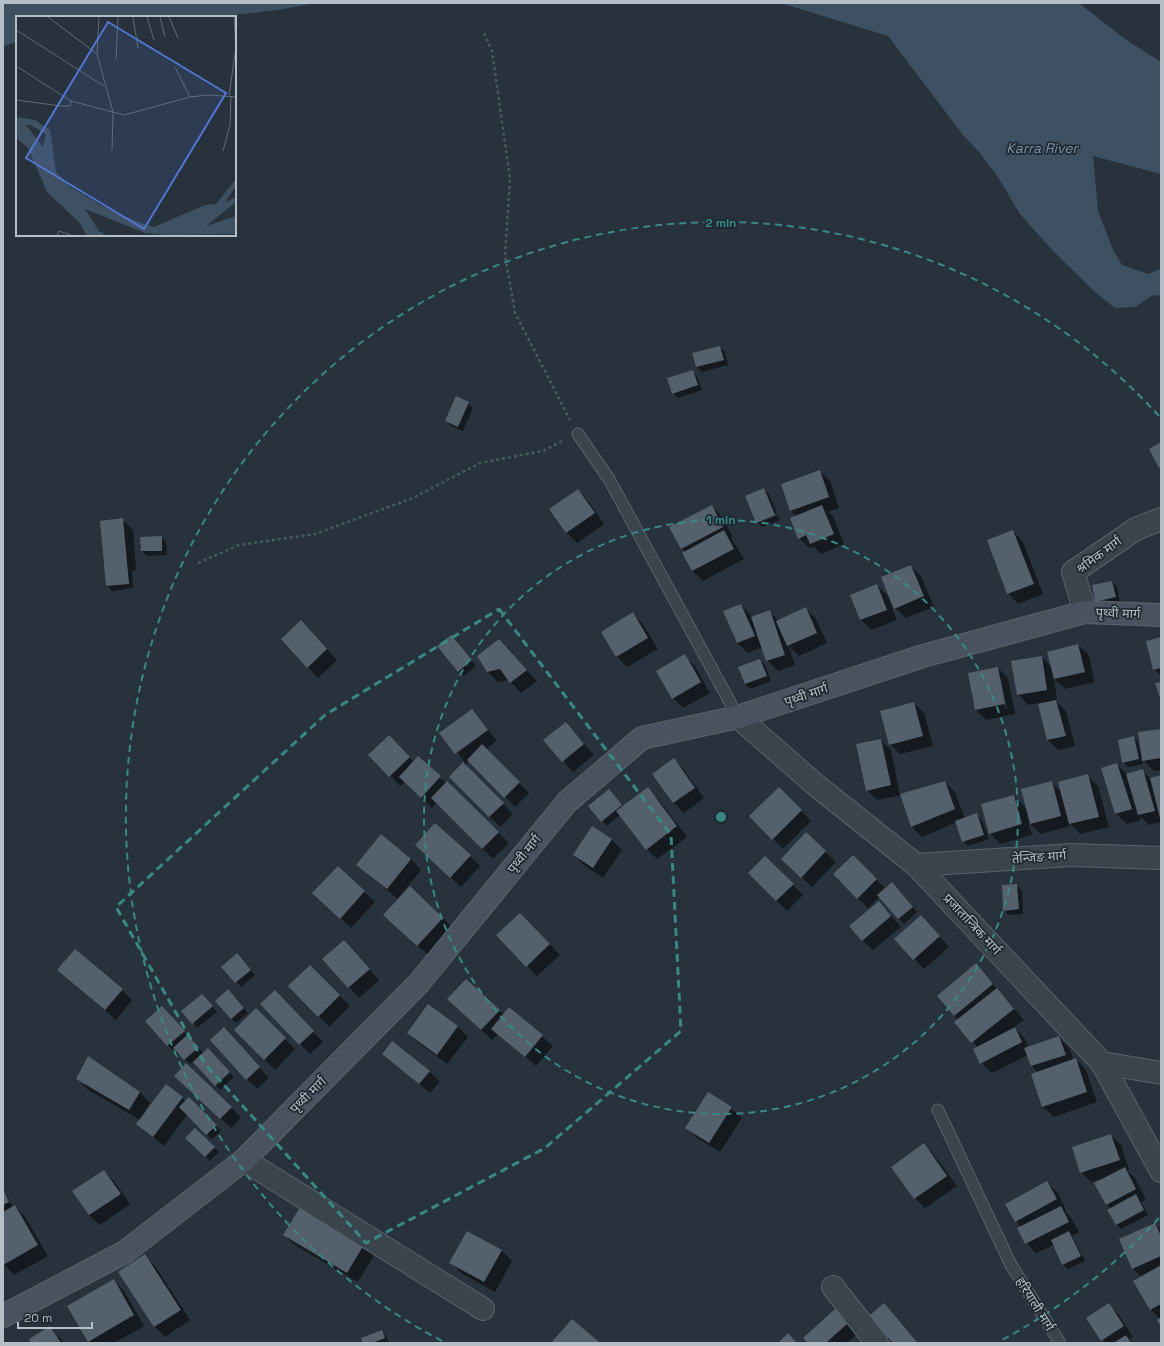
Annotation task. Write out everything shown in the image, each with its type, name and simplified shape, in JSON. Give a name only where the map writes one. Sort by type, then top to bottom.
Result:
[{"type":"street","name":"श्रमिक मार्ग","points":[[1085,612],[1073,572],[1136,529],[1161,519]]},
{"type":"street","name":"पृथ्वी मार्ग","points":[[3,1316],[125,1252],[244,1160],[419,983],[567,802],[642,738],[738,717],[923,656],[1085,612],[1161,615]]},
{"type":"street","name":"प्रजातान्त्रिक मार्ग","points":[[738,717],[817,786],[916,865],[1102,1063],[1161,1171]]},
{"type":"street","name":"तेन्जिङ मार्ग","points":[[916,865],[1072,855],[1161,858]]},
{"type":"street","points":[[1102,1063],[1161,1073]]},
{"type":"street","points":[[244,1160],[483,1309]]},
{"type":"street","points":[[833,1287],[877,1343]]},
{"type":"lane","points":[[578,434],[609,479],[738,717]]},
{"type":"lane","name":"हरियाली मार्ग","points":[[938,1110],[1011,1265],[1060,1343]]},
{"type":"path","points":[[198,563],[239,545],[315,534],[413,498],[480,463],[543,451],[578,434],[515,313],[506,255],[510,178],[492,51],[484,33]]},
{"type":"highlighted area","points":[[499,609],[671,835],[681,1031],[545,1148],[366,1243],[205,1064],[116,907],[325,715]]},
{"type":"water","points":[[3,3],[315,3],[278,10],[223,16],[16,16],[16,42],[3,46]]},
{"type":"water","name":"Karra River","points":[[781,3],[1079,3],[1125,39],[1161,62],[1161,174],[1093,156],[1098,211],[1113,250],[1122,265],[1148,274],[1161,269],[1161,296],[1153,295],[1135,307],[1115,308],[1096,293],[1053,251],[1020,214],[998,177],[979,152],[963,135],[888,36]]},
{"type":"building","points":[[720,346],[724,360],[696,367],[692,353]]},
{"type":"building","points":[[693,370],[698,385],[672,394],[667,378]]},
{"type":"building","points":[[456,396],[469,402],[458,427],[445,421]]},
{"type":"building","points":[[1161,442],[1161,467],[1159,468],[1149,449]]},
{"type":"building","points":[[820,470],[829,497],[790,511],[781,484]]},
{"type":"building","points":[[764,488],[775,515],[756,523],[745,496]]},
{"type":"building","points":[[578,489],[595,513],[566,533],[549,509]]},
{"type":"building","points":[[712,505],[723,527],[681,549],[669,527]]},
{"type":"building","points":[[822,505],[834,534],[810,544],[806,535],[798,539],[790,518]]},
{"type":"building","points":[[123,518],[129,584],[106,586],[100,521]]},
{"type":"building","points":[[724,530],[734,549],[692,571],[682,553]]},
{"type":"building","points":[[1013,530],[1034,584],[1007,594],[987,540]]},
{"type":"building","points":[[162,536],[162,551],[141,551],[140,537]]},
{"type":"building","points":[[911,565],[924,596],[894,609],[881,577]]},
{"type":"building","points":[[1112,581],[1116,597],[1095,602],[1092,585]]},
{"type":"building","points":[[877,584],[887,610],[860,620],[850,595]]},
{"type":"building","points":[[741,604],[755,636],[737,643],[723,611]]},
{"type":"building","points":[[806,607],[817,633],[787,646],[776,621]]},
{"type":"building","points":[[770,610],[785,655],[766,661],[751,617]]},
{"type":"building","points":[[633,612],[648,638],[616,657],[601,632]]},
{"type":"building","points":[[301,620],[327,649],[307,668],[281,639]]},
{"type":"building","points":[[451,635],[472,660],[458,672],[437,646]]},
{"type":"building","points":[[1161,637],[1161,668],[1153,670],[1146,641]]},
{"type":"building","points":[[499,639],[527,670],[510,683],[500,669],[487,672],[477,656]]},
{"type":"building","points":[[1078,644],[1085,672],[1054,679],[1047,652]]},
{"type":"building","points":[[685,654],[701,682],[672,699],[656,671]]},
{"type":"building","points":[[1042,656],[1047,690],[1017,695],[1011,661]]},
{"type":"building","points":[[760,659],[767,676],[745,684],[738,667]]},
{"type":"building","points":[[998,667],[1005,704],[975,710],[968,673]]},
{"type":"building","points":[[1161,682],[1161,701],[1155,683]]},
{"type":"building","points":[[1056,700],[1066,736],[1047,740],[1038,704]]},
{"type":"building","points":[[914,702],[923,736],[889,745],[880,711]]},
{"type":"building","points":[[472,709],[488,730],[455,754],[439,733]]},
{"type":"building","points":[[566,722],[584,744],[562,762],[543,740]]},
{"type":"building","points":[[1161,729],[1161,758],[1142,761],[1138,732]]},
{"type":"building","points":[[389,735],[410,757],[389,777],[368,755]]},
{"type":"building","points":[[1134,736],[1139,759],[1122,763],[1118,740]]},
{"type":"building","points":[[881,739],[891,785],[866,791],[856,744]]},
{"type":"building","points":[[482,744],[520,782],[504,798],[467,760]]},
{"type":"building","points":[[418,756],[441,776],[421,798],[399,777]]},
{"type":"building","points":[[674,758],[695,788],[673,803],[652,774]]},
{"type":"building","points":[[463,762],[504,803],[489,817],[449,777]]},
{"type":"building","points":[[1117,763],[1132,809],[1115,814],[1101,768]]},
{"type":"building","points":[[1143,769],[1155,811],[1138,815],[1126,774]]},
{"type":"building","points":[[1088,774],[1099,817],[1069,824],[1058,782]]},
{"type":"building","points":[[1161,775],[1161,818],[1160,818],[1150,778]]},
{"type":"building","points":[[447,781],[499,832],[482,849],[431,798]]},
{"type":"building","points":[[945,781],[955,809],[911,827],[900,794]]},
{"type":"building","points":[[1052,781],[1061,816],[1030,824],[1021,789]]},
{"type":"building","points":[[648,787],[677,826],[646,850],[616,811]]},
{"type":"building","points":[[779,787],[802,810],[772,840],[749,816]]},
{"type":"building","points":[[609,789],[622,805],[601,822],[588,806]]},
{"type":"building","points":[[1014,795],[1022,824],[989,834],[981,804]]},
{"type":"building","points":[[977,813],[984,835],[962,842],[955,821]]},
{"type":"building","points":[[435,823],[471,855],[450,878],[415,845]]},
{"type":"building","points":[[592,826],[612,839],[593,868],[573,855]]},
{"type":"building","points":[[806,832],[826,851],[801,878],[781,859]]},
{"type":"building","points":[[381,834],[411,859],[387,889],[356,865]]},
{"type":"building","points":[[853,855],[877,879],[857,899],[833,874]]},
{"type":"building","points":[[765,856],[794,884],[776,901],[748,873]]},
{"type":"building","points":[[338,866],[365,891],[340,919],[312,893]]},
{"type":"building","points":[[892,882],[913,907],[898,919],[877,895]]},
{"type":"building","points":[[1017,884],[1019,909],[1003,911],[1002,885]]},
{"type":"building","points":[[410,886],[443,918],[417,946],[383,915]]},
{"type":"building","points":[[879,901],[891,916],[862,941],[849,926]]},
{"type":"building","points":[[520,913],[550,944],[526,967],[496,935]]},
{"type":"building","points":[[921,915],[940,936],[913,960],[894,939]]},
{"type":"building","points":[[344,940],[370,969],[348,988],[322,959]]},
{"type":"building","points":[[75,949],[123,989],[105,1010],[57,970]]},
{"type":"building","points":[[237,953],[251,970],[235,983],[221,967]]},
{"type":"building","points":[[976,963],[993,984],[954,1016],[937,996]]},
{"type":"building","points":[[310,965],[340,995],[318,1017],[288,986]]},
{"type":"building","points":[[466,979],[500,1010],[481,1030],[447,999]]},
{"type":"building","points":[[997,988],[1014,1009],[971,1043],[954,1022]]},
{"type":"building","points":[[228,989],[244,1008],[231,1019],[215,1001]]},
{"type":"building","points":[[275,990],[314,1031],[299,1045],[260,1004]]},
{"type":"building","points":[[202,994],[213,1006],[192,1024],[181,1011]]},
{"type":"building","points":[[428,1004],[458,1026],[437,1055],[407,1033]]},
{"type":"building","points":[[162,1006],[185,1031],[167,1046],[145,1021]]},
{"type":"building","points":[[509,1007],[543,1035],[525,1057],[491,1029]]},
{"type":"building","points":[[256,1008],[286,1038],[264,1060],[234,1030]]},
{"type":"building","points":[[224,1027],[260,1067],[246,1080],[210,1040]]},
{"type":"building","points":[[1015,1027],[1022,1042],[980,1064],[973,1049]]},
{"type":"building","points":[[187,1035],[199,1047],[184,1060],[173,1048]]},
{"type":"building","points":[[1059,1036],[1066,1055],[1031,1066],[1024,1048]]},
{"type":"building","points":[[392,1041],[430,1071],[419,1084],[382,1054]]},
{"type":"building","points":[[208,1048],[230,1072],[215,1086],[193,1062]]},
{"type":"building","points":[[88,1056],[140,1092],[129,1110],[76,1079]]},
{"type":"building","points":[[1076,1058],[1087,1092],[1042,1107],[1031,1074]]},
{"type":"building","points":[[186,1063],[232,1107],[220,1119],[174,1076]]},
{"type":"building","points":[[166,1084],[183,1097],[153,1137],[136,1124]]},
{"type":"building","points":[[708,1092],[732,1107],[709,1143],[685,1128]]},
{"type":"building","points":[[189,1097],[217,1125],[206,1135],[179,1107]]},
{"type":"building","points":[[195,1128],[215,1147],[205,1157],[185,1138]]},
{"type":"building","points":[[1111,1134],[1120,1160],[1080,1173],[1072,1147]]},
{"type":"building","points":[[924,1143],[947,1176],[914,1199],[891,1167]]},
{"type":"building","points":[[1125,1167],[1136,1189],[1106,1205],[1094,1183]]},
{"type":"building","points":[[104,1170],[121,1194],[89,1215],[72,1191]]},
{"type":"building","points":[[1047,1181],[1057,1199],[1015,1222],[1005,1204]]},
{"type":"building","points":[[3,1189],[9,1202],[3,1205]]},
{"type":"building","points":[[1136,1194],[1144,1210],[1116,1225],[1107,1210]]},
{"type":"building","points":[[302,1204],[366,1241],[347,1273],[283,1235]]},
{"type":"building","points":[[15,1205],[38,1245],[3,1265],[3,1212]]},
{"type":"building","points":[[1061,1206],[1069,1222],[1025,1244],[1017,1228]]},
{"type":"building","points":[[1155,1223],[1161,1236],[1161,1256],[1132,1269],[1119,1239]]},
{"type":"building","points":[[467,1231],[502,1250],[484,1282],[449,1263]]},
{"type":"building","points":[[1069,1231],[1081,1256],[1062,1265],[1051,1240]]},
{"type":"building","points":[[145,1254],[181,1310],[154,1327],[118,1272]]},
{"type":"building","points":[[1161,1265],[1161,1304],[1150,1310],[1133,1281]]},
{"type":"building","points":[[114,1279],[134,1315],[88,1342],[67,1306]]},
{"type":"building","points":[[884,1303],[917,1342],[916,1343],[893,1343],[869,1316]]},
{"type":"building","points":[[1109,1303],[1124,1326],[1101,1341],[1086,1318]]},
{"type":"building","points":[[835,1309],[848,1323],[826,1343],[808,1343],[803,1338]]},
{"type":"building","points":[[1161,1317],[1161,1327],[1157,1320]]},
{"type":"building","points":[[572,1319],[599,1342],[551,1343]]},
{"type":"building","points":[[50,1326],[61,1343],[31,1343],[29,1339]]},
{"type":"building","points":[[382,1330],[385,1338],[372,1343],[363,1343],[361,1338]]},
{"type":"building","points":[[788,1333],[797,1343],[778,1343]]},
{"type":"building","points":[[1126,1335],[1131,1343],[1113,1343]]}]
